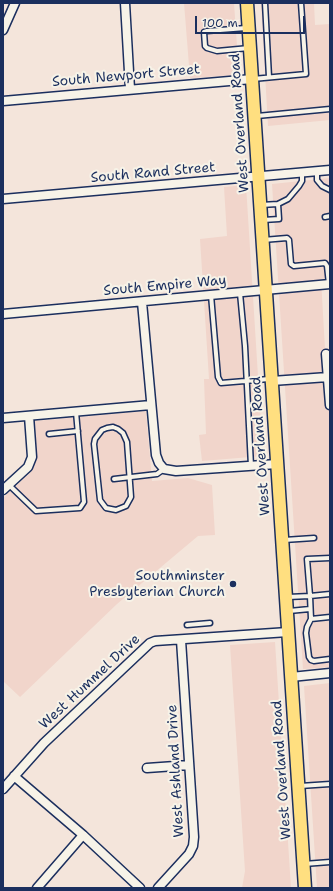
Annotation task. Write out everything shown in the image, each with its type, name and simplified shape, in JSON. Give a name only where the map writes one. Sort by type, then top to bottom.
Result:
[{"type":"main road","name":"West Overland Road","points":[[247,3],[305,888]]},
{"type":"street","points":[[3,30],[15,3]]},
{"type":"street","points":[[125,3],[130,89]]},
{"type":"street","name":"South Newport Street","points":[[3,101],[252,79]]},
{"type":"street","name":"South Rand Street","points":[[3,199],[330,170]]},
{"type":"street","name":"South Empire Way","points":[[3,314],[329,284]]},
{"type":"street","points":[[142,302],[156,455],[159,463],[164,469],[176,471],[277,464]]},
{"type":"street","points":[[326,354],[330,405]]},
{"type":"street","points":[[272,380],[328,377]]},
{"type":"street","points":[[3,418],[151,405]]},
{"type":"street","points":[[6,488],[28,467],[32,457],[29,416]]},
{"type":"street","name":"West Hummel Drive","points":[[3,789],[44,744],[150,643],[155,641],[288,632]]},
{"type":"street","name":"West Ashland Drive","points":[[158,888],[189,854],[194,837],[181,640]]},
{"type":"street","points":[[291,677],[330,674]]},
{"type":"street","points":[[147,768],[189,765]]},
{"type":"street","points":[[14,776],[83,835],[140,888]]},
{"type":"street","points":[[37,888],[83,835]]},
{"type":"lane","points":[[265,3],[269,77]]},
{"type":"lane","points":[[252,79],[306,74],[301,3]]},
{"type":"lane","points":[[249,28],[204,32],[206,46],[212,50],[250,48]]},
{"type":"lane","points":[[254,116],[330,109]]},
{"type":"lane","points":[[317,171],[317,180],[322,186],[330,190]]},
{"type":"lane","points":[[260,205],[278,204],[288,199],[302,181],[302,173]]},
{"type":"lane","points":[[261,221],[279,219],[278,204]]},
{"type":"lane","points":[[263,240],[287,238],[289,240],[291,264],[294,266],[325,264],[328,266],[329,284]]},
{"type":"lane","points":[[240,293],[245,346],[251,466]]},
{"type":"lane","points":[[211,295],[218,377],[221,383],[272,380]]},
{"type":"lane","points":[[6,488],[36,511],[80,508],[84,502],[76,412]]},
{"type":"lane","points":[[113,427],[118,429],[125,437],[130,478],[132,498],[126,506],[122,509],[111,510],[102,504],[100,500],[94,444],[95,439],[102,430],[113,427]]},
{"type":"lane","points":[[49,434],[78,431]]},
{"type":"lane","points":[[114,479],[157,474],[164,469]]},
{"type":"lane","points":[[282,540],[314,538]]},
{"type":"lane","points":[[330,558],[307,559],[311,619],[306,633],[309,657],[311,660],[330,659]]},
{"type":"lane","points":[[286,598],[330,594]]},
{"type":"lane","points":[[286,611],[310,609]]},
{"type":"lane","points":[[311,619],[330,617]]},
{"type":"lane","points":[[187,625],[210,623]]},
{"type":"lane","points":[[298,786],[330,784]]},
{"type":"lane","points":[[303,864],[330,862]]},
{"type":"shaded area","points":[[184,3],[234,3],[239,75],[190,78]]},
{"type":"shaded area","points":[[261,3],[314,3],[315,25],[330,24],[330,120],[268,126]]},
{"type":"shaded area","points":[[330,178],[330,278],[321,279],[325,349],[330,348],[330,667],[303,669],[272,184]]},
{"type":"shaded area","points":[[246,185],[263,456],[202,461],[199,435],[206,434],[204,379],[209,379],[200,239],[227,236],[224,187]]},
{"type":"shaded area","points":[[146,411],[152,481],[188,478],[212,485],[215,535],[198,536],[117,604],[20,697],[3,681],[3,498],[30,473],[37,456],[35,421]]},
{"type":"shaded area","points":[[275,642],[291,888],[242,888],[245,871],[230,645]]},
{"type":"shaded area","points":[[330,683],[330,888],[317,888],[304,686]]},
{"type":"place","name":"Southminster Presbyterian Church","points":[[233,584]]}]
